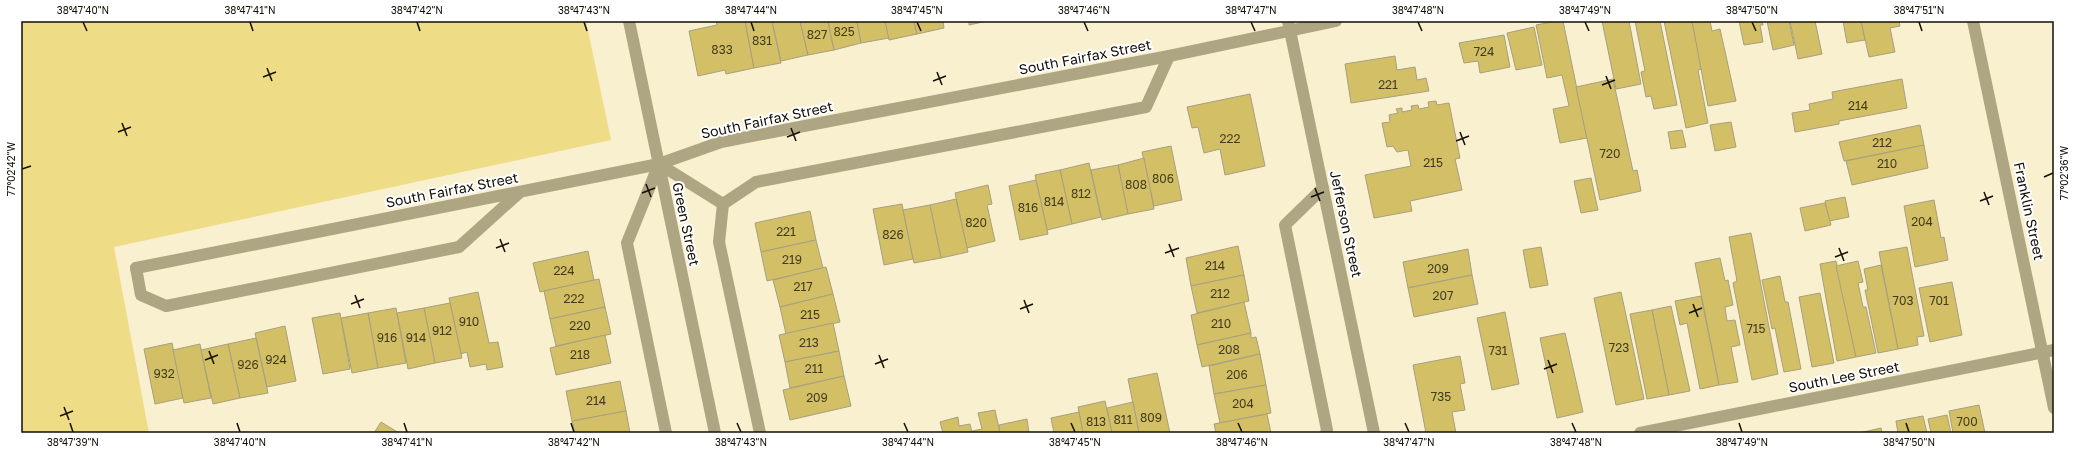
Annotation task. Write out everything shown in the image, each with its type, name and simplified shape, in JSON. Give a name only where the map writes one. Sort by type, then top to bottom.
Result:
[{"type":"street","name":"Green Street","points":[[629,21],[715,433]]},
{"type":"street","name":"South Fairfax Street","points":[[520,192],[459,247],[166,306],[141,295],[136,268],[659,164],[721,142],[1169,56],[1289,26],[1336,21]]},
{"type":"street","name":"Franklin Street","points":[[1973,21],[2048,351],[2054,408]]},
{"type":"street","name":"Jefferson Street","points":[[1289,26],[1374,433]]},
{"type":"street","points":[[723,204],[756,182],[1146,107],[1169,56]]},
{"type":"street","points":[[666,433],[627,243],[659,164],[723,204]]},
{"type":"street","points":[[1323,188],[1285,225],[1327,430],[1326,433]]},
{"type":"street","points":[[723,204],[719,242],[760,433]]},
{"type":"street","name":"South Lee Street","points":[[1640,433],[2048,351]]},
{"type":"shaded area","points":[[21,21],[586,21],[611,140],[114,247],[149,433],[21,433]]},
{"type":"building","points":[[716,21],[745,21],[754,68],[726,74],[725,70],[698,76],[689,31],[717,25]]},
{"type":"building","points":[[745,21],[772,21],[781,63],[754,68]]},
{"type":"building","points":[[772,21],[800,21],[808,55],[781,61]]},
{"type":"building","points":[[800,21],[828,21],[834,50],[808,55]]},
{"type":"building","points":[[828,21],[857,21],[861,43],[834,50]]},
{"type":"building","points":[[857,21],[885,21],[889,38],[861,43]]},
{"type":"building","points":[[885,21],[914,21],[917,34],[889,40]]},
{"type":"building","points":[[914,21],[943,21],[944,28],[917,34]]},
{"type":"building","points":[[969,21],[987,21],[969,25]]},
{"type":"building","points":[[1563,21],[1587,138],[1560,143],[1553,109],[1569,106],[1562,75],[1547,78],[1536,25]]},
{"type":"building","points":[[1602,21],[1629,21],[1641,84],[1616,89]]},
{"type":"building","points":[[1635,21],[1660,21],[1677,105],[1654,109],[1651,96],[1646,97],[1641,72],[1645,71]]},
{"type":"building","points":[[1664,21],[1692,21],[1702,69],[1698,70],[1708,123],[1686,128]]},
{"type":"building","points":[[1692,21],[1710,21],[1712,31],[1720,29],[1736,101],[1708,106]]},
{"type":"building","points":[[1739,21],[1762,21],[1763,25],[1760,25],[1763,42],[1744,45]]},
{"type":"building","points":[[1767,21],[1789,21],[1794,45],[1773,50]]},
{"type":"building","points":[[1790,21],[1815,21],[1822,54],[1798,59]]},
{"type":"building","points":[[1843,21],[1861,21],[1865,40],[1847,43]]},
{"type":"building","points":[[1861,21],[1899,21],[1900,26],[1890,28],[1895,52],[1869,57]]},
{"type":"building","points":[[1534,27],[1542,65],[1516,70],[1507,33]]},
{"type":"building","points":[[1504,35],[1510,67],[1480,73],[1478,61],[1464,63],[1459,43]]},
{"type":"building","points":[[1395,56],[1397,70],[1415,67],[1417,80],[1426,78],[1429,91],[1351,103],[1345,64]]},
{"type":"building","points":[[1613,79],[1633,171],[1637,170],[1641,191],[1600,200],[1576,87]]},
{"type":"building","points":[[1902,79],[1907,108],[1839,121],[1839,124],[1795,132],[1792,113],[1810,110],[1809,104],[1833,99],[1832,92]]},
{"type":"building","points":[[1250,94],[1265,166],[1225,175],[1220,149],[1204,153],[1198,127],[1192,128],[1187,107]]},
{"type":"building","points":[[1436,101],[1437,105],[1449,103],[1460,158],[1455,159],[1462,190],[1410,201],[1412,211],[1374,218],[1365,175],[1411,166],[1408,150],[1397,152],[1393,146],[1387,147],[1382,123],[1390,122],[1389,115],[1398,113],[1396,109],[1402,108],[1402,112],[1412,110],[1411,106],[1418,105],[1419,109],[1429,107],[1428,102]]},
{"type":"building","points":[[1731,122],[1736,147],[1715,151],[1710,125]]},
{"type":"building","points":[[1920,125],[1924,145],[1844,161],[1839,142]]},
{"type":"building","points":[[1682,130],[1686,147],[1671,149],[1668,132]]},
{"type":"building","points":[[1924,145],[1928,168],[1852,185],[1846,161]]},
{"type":"building","points":[[1171,146],[1182,200],[1154,206],[1142,152]]},
{"type":"building","points":[[1144,158],[1154,209],[1128,214],[1118,165]]},
{"type":"building","points":[[1089,163],[1101,217],[1072,224],[1060,170]]},
{"type":"building","points":[[1118,165],[1128,214],[1102,220],[1091,170]]},
{"type":"building","points":[[1060,170],[1072,224],[1047,230],[1035,175]]},
{"type":"building","points":[[1591,178],[1598,210],[1581,213],[1574,181]]},
{"type":"building","points":[[1036,180],[1048,234],[1020,240],[1009,186]]},
{"type":"building","points":[[988,185],[992,204],[987,205],[995,241],[967,248],[955,193]]},
{"type":"building","points":[[1845,197],[1849,217],[1829,221],[1825,201]]},
{"type":"building","points":[[956,199],[968,252],[941,258],[930,205]]},
{"type":"building","points":[[1934,200],[1941,238],[1944,237],[1948,260],[1915,267],[1904,206]]},
{"type":"building","points":[[1825,203],[1831,225],[1805,231],[1800,208]]},
{"type":"building","points":[[902,204],[913,259],[884,265],[873,209]]},
{"type":"building","points":[[930,205],[941,258],[914,263],[903,210]]},
{"type":"building","points":[[810,211],[816,240],[761,252],[755,223]]},
{"type":"building","points":[[1751,233],[1778,374],[1752,380],[1733,283],[1737,281],[1729,237]]},
{"type":"building","points":[[816,240],[823,268],[767,281],[761,252]]},
{"type":"building","points":[[1238,246],[1244,275],[1191,286],[1186,258]]},
{"type":"building","points":[[1541,247],[1548,285],[1530,288],[1523,250]]},
{"type":"building","points":[[1907,247],[1924,336],[1917,337],[1918,345],[1898,349],[1879,252]]},
{"type":"building","points":[[1468,249],[1472,275],[1408,288],[1403,262]]},
{"type":"building","points":[[588,251],[594,280],[540,292],[533,263]]},
{"type":"building","points":[[1720,258],[1725,281],[1728,280],[1733,305],[1725,307],[1727,321],[1735,320],[1740,345],[1731,347],[1738,382],[1719,385],[1695,263]]},
{"type":"building","points":[[1836,261],[1856,357],[1837,361],[1820,264]]},
{"type":"building","points":[[1858,261],[1863,282],[1858,283],[1863,307],[1866,307],[1876,353],[1856,357],[1836,266]]},
{"type":"building","points":[[1881,265],[1898,349],[1878,353],[1865,290],[1868,290],[1864,269]]},
{"type":"building","points":[[826,267],[833,294],[780,307],[773,280]]},
{"type":"building","points":[[1244,275],[1249,301],[1197,313],[1191,286]]},
{"type":"building","points":[[1472,275],[1478,304],[1414,317],[1408,288]]},
{"type":"building","points":[[1780,276],[1785,302],[1788,302],[1801,369],[1784,372],[1775,328],[1772,329],[1762,280]]},
{"type":"building","points":[[599,279],[605,307],[550,319],[544,291]]},
{"type":"building","points":[[1952,282],[1962,335],[1930,342],[1919,288]]},
{"type":"building","points":[[478,292],[489,343],[498,342],[503,367],[487,370],[486,364],[470,367],[467,352],[461,354],[449,298]]},
{"type":"building","points":[[1621,292],[1644,399],[1616,405],[1594,298]]},
{"type":"building","points":[[1820,293],[1834,363],[1812,367],[1799,297]]},
{"type":"building","points":[[833,294],[840,322],[786,334],[780,307]]},
{"type":"building","points":[[1701,296],[1719,385],[1700,389],[1687,323],[1680,325],[1675,301]]},
{"type":"building","points":[[1244,302],[1251,333],[1197,345],[1191,315]]},
{"type":"building","points":[[450,303],[462,358],[435,363],[424,308]]},
{"type":"building","points":[[1671,306],[1690,391],[1669,395],[1652,310]]},
{"type":"building","points":[[605,307],[611,334],[556,346],[550,319]]},
{"type":"building","points":[[396,308],[406,363],[378,368],[368,313]]},
{"type":"building","points":[[424,308],[435,363],[408,369],[397,313]]},
{"type":"building","points":[[1652,310],[1669,395],[1647,399],[1630,314]]},
{"type":"building","points":[[1505,312],[1519,384],[1492,390],[1477,318]]},
{"type":"building","points":[[340,313],[350,369],[323,374],[312,318]]},
{"type":"building","points":[[368,313],[378,368],[352,373],[341,318]]},
{"type":"building","points":[[833,323],[839,351],[785,362],[779,335]]},
{"type":"building","points":[[285,326],[296,381],[267,387],[255,333]]},
{"type":"building","points":[[1251,333],[1251,338],[1256,337],[1260,354],[1202,367],[1197,345]]},
{"type":"building","points":[[1565,333],[1583,412],[1557,418],[1540,338]]},
{"type":"building","points":[[605,335],[611,363],[556,375],[550,348]]},
{"type":"building","points":[[256,338],[268,393],[240,398],[228,344]]},
{"type":"building","points":[[172,343],[183,398],[155,404],[144,349]]},
{"type":"building","points":[[200,344],[211,398],[184,403],[173,350]]},
{"type":"building","points":[[228,344],[240,398],[213,404],[201,350]]},
{"type":"building","points":[[839,351],[844,376],[790,388],[785,362]]},
{"type":"building","points":[[1260,354],[1266,385],[1214,394],[1209,366]]},
{"type":"building","points":[[1460,356],[1465,383],[1460,384],[1465,410],[1452,412],[1456,433],[1426,433],[1413,365]]},
{"type":"building","points":[[1157,373],[1170,433],[1139,433],[1128,379]]},
{"type":"building","points":[[844,376],[851,406],[790,420],[783,390]]},
{"type":"building","points":[[620,381],[626,411],[572,421],[566,391]]},
{"type":"building","points":[[1266,385],[1271,413],[1220,423],[1214,394]]},
{"type":"building","points":[[1105,401],[1112,433],[1083,433],[1078,407]]},
{"type":"building","points":[[1133,402],[1139,433],[1112,433],[1107,408]]},
{"type":"building","points":[[1979,405],[1985,433],[1953,433],[1949,411]]},
{"type":"building","points":[[995,410],[1000,433],[972,433],[972,431],[982,429],[978,413]]},
{"type":"building","points":[[626,411],[630,433],[575,433],[572,421]]},
{"type":"building","points":[[1079,412],[1083,433],[1054,433],[1051,418]]},
{"type":"building","points":[[1267,414],[1271,433],[1216,433],[1214,424]]},
{"type":"building","points":[[1947,415],[1951,433],[1931,433],[1928,419]]},
{"type":"building","points":[[1923,416],[1927,433],[1898,433],[1896,421]]},
{"type":"building","points":[[958,417],[959,426],[970,424],[972,433],[943,433],[940,422]]},
{"type":"building","points":[[1027,419],[1029,433],[1000,433],[999,425]]},
{"type":"building","points":[[381,422],[399,433],[374,433]]},
{"type":"building","points":[[1881,428],[1882,433],[1859,433]]}]
